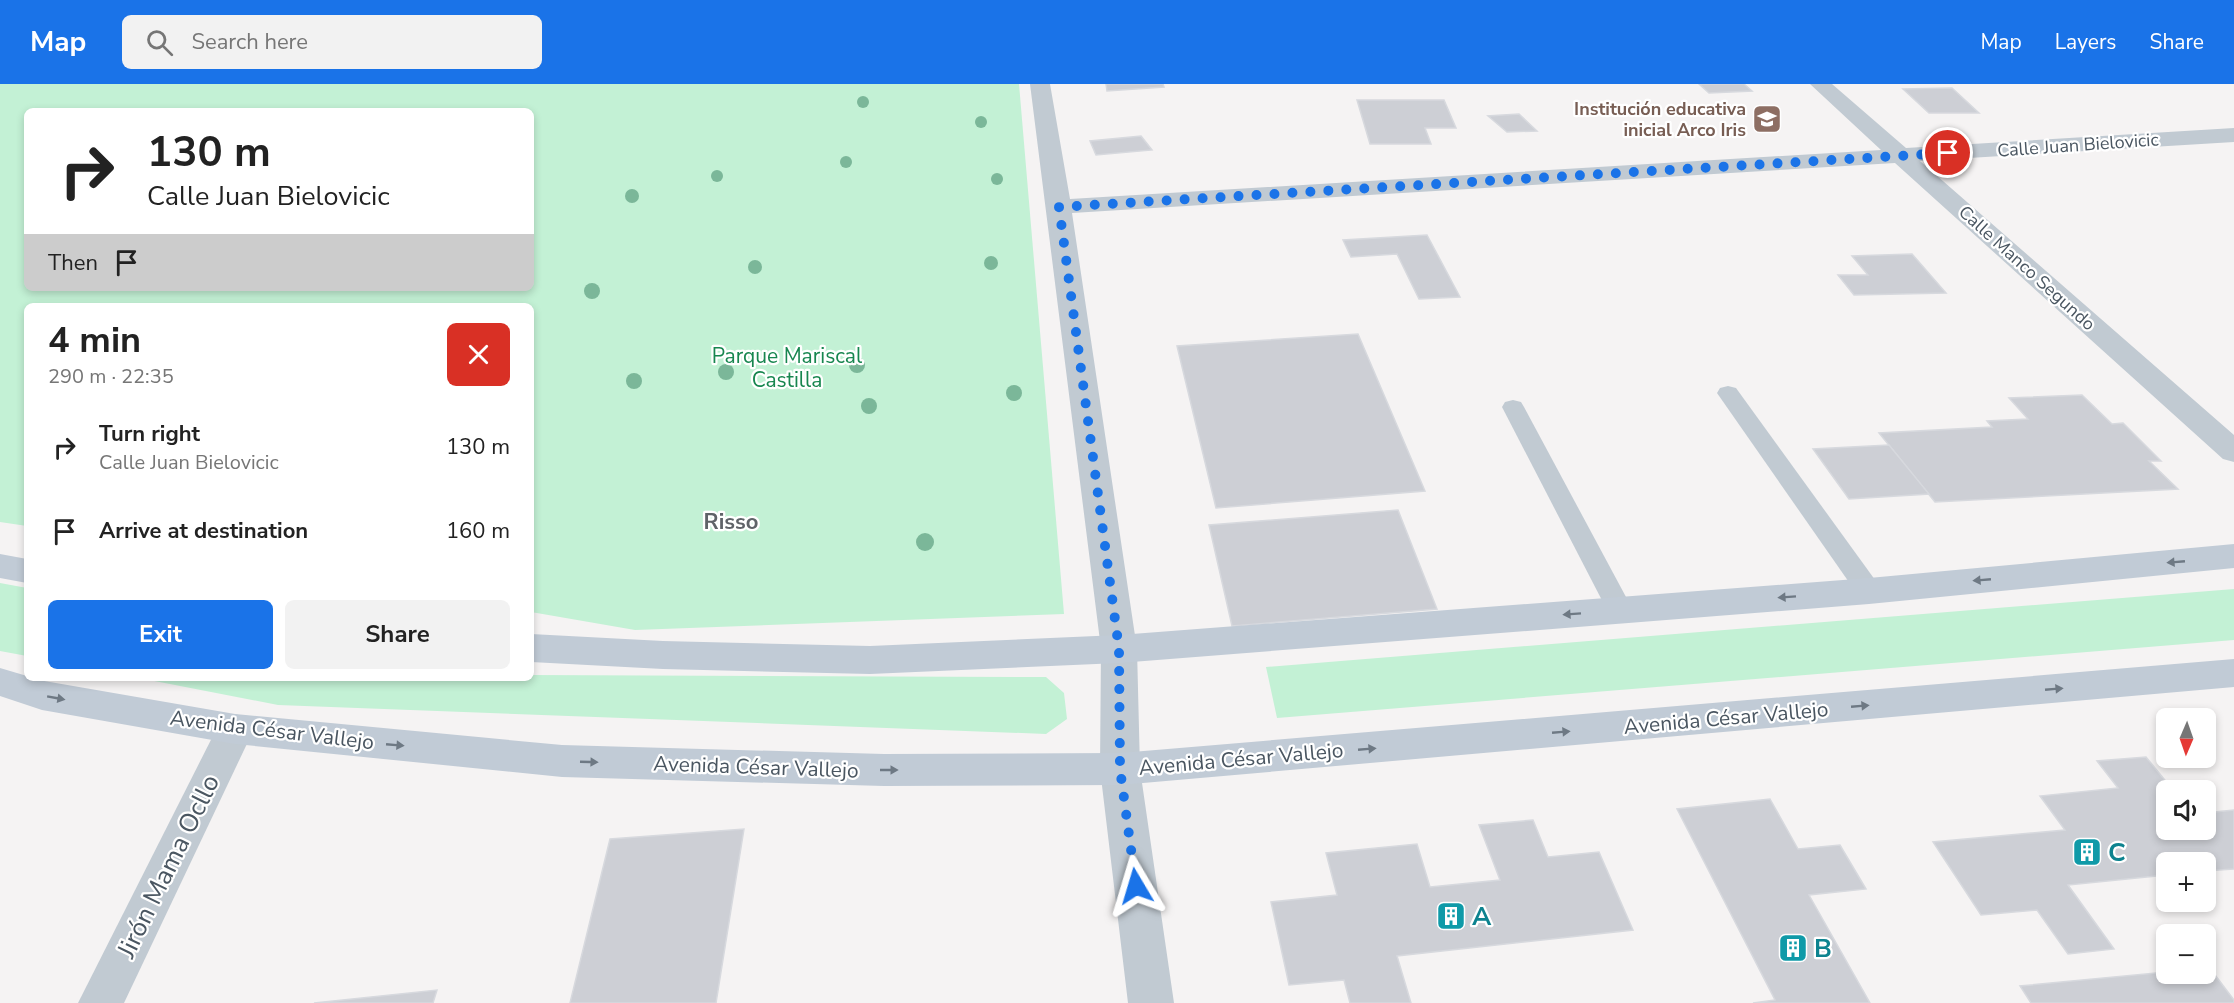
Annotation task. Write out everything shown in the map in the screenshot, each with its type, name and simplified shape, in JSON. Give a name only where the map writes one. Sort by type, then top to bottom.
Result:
[{"type":"main road","points":[[534,648],[663,655],[870,660],[1119,649],[1869,591],[2234,556]]},
{"type":"main road","points":[[0,566],[24,570]]},
{"type":"main road","name":"Avenida César Vallejo","points":[[0,682],[42,695],[235,729],[562,761],[884,770],[1120,769],[2234,673]]},
{"type":"street","points":[[1040,84],[1119,649],[1120,769],[1151,1003]]},
{"type":"street","name":"Calle Manco Segundo","points":[[1820,84],[2234,452]]},
{"type":"street","name":"Calle Juan Bielovicic","points":[[1059,207],[2234,135]]},
{"type":"street","name":"Jirón Mama Ocllo","points":[[101,1003],[235,729]]},
{"type":"lane","points":[[1728,393],[1869,591]]},
{"type":"lane","points":[[1513,407],[1620,610]]},
{"type":"green space","name":"Parque Mariscal Castilla","points":[[0,84],[1019,84],[1064,614],[635,630],[534,613],[534,303],[24,303],[24,526],[0,522]]},
{"type":"green space","points":[[0,583],[24,587],[24,655],[0,651]]},
{"type":"green space","points":[[2234,589],[2234,640],[1277,718],[1266,667]]},
{"type":"green space","points":[[534,675],[1046,677],[1064,693],[1067,719],[1046,734],[278,705],[154,681],[534,681]]},
{"type":"building","points":[[1106,84],[1163,84],[1164,87],[1107,91]]},
{"type":"building","points":[[1699,84],[1744,84],[1752,91],[1709,93]]},
{"type":"building","points":[[1952,88],[1979,113],[1929,113],[1903,89]]},
{"type":"building","points":[[1357,100],[1444,100],[1456,128],[1425,128],[1431,144],[1370,144]]},
{"type":"building","points":[[1519,114],[1537,131],[1507,132],[1488,116]]},
{"type":"building","points":[[1141,136],[1152,150],[1096,155],[1090,141]]},
{"type":"building","points":[[1427,235],[1460,297],[1419,299],[1397,254],[1351,257],[1343,240]]},
{"type":"building","points":[[1912,254],[1946,293],[1854,295],[1838,275],[1868,275],[1852,256]]},
{"type":"building","points":[[1358,334],[1425,491],[1216,508],[1177,346]]},
{"type":"building","points":[[2082,395],[2112,424],[2123,423],[2161,461],[2149,461],[2178,489],[1935,502],[1879,433],[1992,427],[1987,421],[2028,419],[2009,398]]},
{"type":"building","points":[[1889,445],[1929,494],[1849,499],[1813,449]]},
{"type":"building","points":[[1398,510],[1437,609],[1232,626],[1209,525]]},
{"type":"building","name":"C","points":[[2146,757],[2165,780],[2156,780],[2156,840],[2216,840],[2216,812],[2234,810],[2234,869],[2216,870],[2216,852],[2156,852],[2156,876],[2068,885],[2114,949],[2068,954],[2037,910],[1981,915],[1933,842],[2065,830],[2040,796],[2118,788],[2097,761]]},
{"type":"building","name":"B","points":[[1770,799],[1798,849],[1840,845],[1866,889],[1809,895],[1870,1003],[1753,1003],[1775,1000],[1677,809]]},
{"type":"building","name":"A","points":[[1533,820],[1548,857],[1599,852],[1633,930],[1397,956],[1411,1003],[1350,1003],[1344,980],[1289,985],[1271,902],[1337,895],[1326,853],[1417,844],[1430,887],[1500,880],[1479,825]]},
{"type":"building","points":[[744,829],[716,1003],[570,1003],[610,839]]},
{"type":"building","points":[[2156,973],[2156,984],[2216,984],[2216,976],[2234,1003],[2031,1003],[2020,986]]},
{"type":"building","points":[[437,990],[433,1003],[314,1003]]},
{"type":"place","name":"Institución educativa inicial Arco Iris","points":[[1767,119]]},
{"type":"place","name":"C","points":[[2087,852]]},
{"type":"place","name":"A","points":[[1451,916]]},
{"type":"place","name":"B","points":[[1793,948]]},
{"type":"district","name":"Risso","points":[[731,521]]},
{"type":"route","points":[[1136,886],[1120,769],[1119,649],[1059,207],[1948,153]]}]
